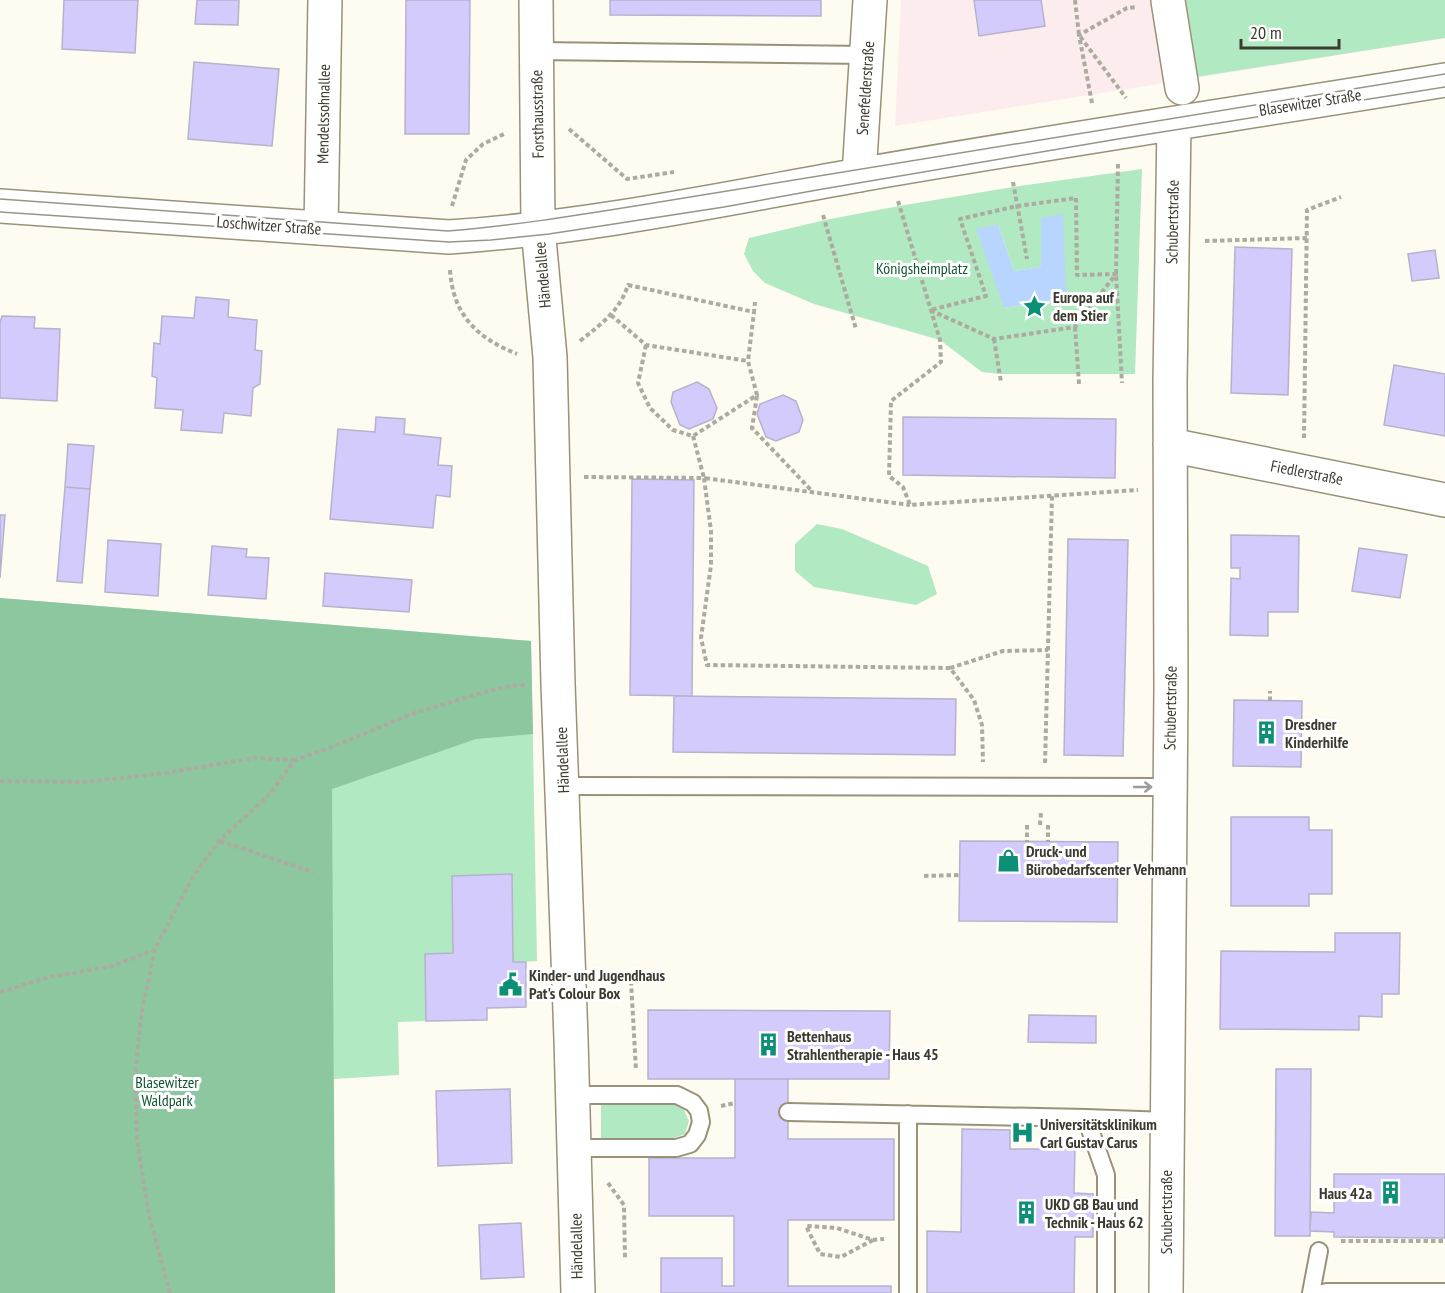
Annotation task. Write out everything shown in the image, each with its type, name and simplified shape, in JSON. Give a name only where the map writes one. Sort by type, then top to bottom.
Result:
[{"type":"street","name":"Mendelssohnallee","points":[[321,228],[325,0]]},
{"type":"street","name":"Forsthausstraße","points":[[536,0],[538,228]]},
{"type":"street","name":"Senefelderstraße","points":[[859,175],[870,0]]},
{"type":"street","points":[[1168,2],[1182,88]]},
{"type":"street","name":"Blasewitzer Straße","points":[[1146,129],[1445,80]]},
{"type":"street","points":[[538,228],[712,202],[859,175],[1146,129]]},
{"type":"street","name":"Schubertstraße","points":[[1146,129],[1170,445],[1171,689],[1166,1293]]},
{"type":"street","name":"Loschwitzer Straße","points":[[0,206],[449,237],[538,228]]},
{"type":"street","name":"Händelallee","points":[[538,228],[550,357],[572,1095],[579,1148],[578,1293]]},
{"type":"street","name":"Fiedlerstraße","points":[[1170,445],[1445,500]]},
{"type":"lane","points":[[536,51],[867,55]]},
{"type":"lane","points":[[563,786],[1169,787]]},
{"type":"lane","points":[[572,1095],[677,1095],[693,1103],[699,1111],[701,1122],[697,1136],[690,1143],[676,1148],[579,1148]]},
{"type":"lane","points":[[788,1112],[1167,1121]]},
{"type":"lane","points":[[908,1114],[908,1293]]},
{"type":"lane","points":[[1086,1118],[1106,1175],[1106,1293]]},
{"type":"lane","points":[[1311,1293],[1324,1246]]},
{"type":"lane","points":[[1323,1293],[1445,1292]]},
{"type":"path","points":[[1075,0],[1092,103]]},
{"type":"path","points":[[1079,35],[1127,8],[1168,2]]},
{"type":"path","points":[[1079,35],[1145,123],[1146,129],[1116,274],[1122,383]]},
{"type":"path","points":[[1012,181],[1027,259]]},
{"type":"path","points":[[1304,438],[1307,210],[1341,197]]},
{"type":"path","points":[[930,310],[986,296],[960,219],[1017,206],[1076,198],[1077,275],[1116,274]]},
{"type":"path","points":[[898,200],[940,340],[941,362],[891,401],[889,477],[903,487],[910,505]]},
{"type":"path","points":[[823,214],[856,329]]},
{"type":"path","points":[[1205,241],[1307,238]]},
{"type":"path","points":[[1079,384],[1075,327],[1116,274]]},
{"type":"path","points":[[930,310],[994,339],[1075,327]]},
{"type":"path","points":[[754,312],[748,361],[757,395],[752,428],[812,492]]},
{"type":"path","points":[[611,315],[646,345],[748,361]]},
{"type":"path","points":[[994,339],[1001,382]]},
{"type":"path","points":[[646,345],[638,383],[650,408],[673,430],[693,435],[757,395]]},
{"type":"path","points":[[693,435],[705,478],[711,531],[711,565],[701,638],[707,665],[950,668],[1003,651],[1048,650]]},
{"type":"path","points":[[553,477],[705,478],[910,505],[1170,488]]},
{"type":"path","points":[[1044,787],[1052,496]]},
{"type":"path","points":[[950,668],[974,700],[982,725],[984,787]]},
{"type":"path","points":[[0,781],[85,782],[254,758],[295,760],[410,715],[477,694],[510,686],[558,684]]},
{"type":"path","points":[[1270,691],[1270,701]]},
{"type":"path","points":[[170,1293],[149,1215],[137,1140],[135,1076],[141,1016],[155,949],[193,877],[219,841],[269,795],[295,760]]},
{"type":"path","points":[[1027,825],[1027,842]]},
{"type":"path","points":[[1048,825],[1048,842]]},
{"type":"path","points":[[219,841],[313,872]]},
{"type":"path","points":[[924,876],[959,875]]},
{"type":"path","points":[[0,992],[49,977],[112,966],[155,949]]},
{"type":"path","points":[[631,981],[637,1094]]},
{"type":"path","points":[[579,1148],[624,1205],[625,1258]]},
{"type":"path","points":[[873,1240],[837,1228],[806,1226],[820,1254],[841,1257],[873,1240],[909,1236]]},
{"type":"path","points":[[1324,1246],[1445,1241]]},
{"type":"shaded area","points":[[901,0],[1445,0],[1445,38],[895,126]]},
{"type":"green space","points":[[1186,0],[1445,0],[1445,38],[1196,77]]},
{"type":"green space","name":"Königsheimplatz","points":[[1142,169],[1135,374],[982,372],[940,340],[814,304],[765,283],[753,271],[744,254],[749,238],[825,220],[1013,187]],"holes":[[[1041,218],[1066,298],[1004,308],[998,225],[1014,271],[1042,267]]]},
{"type":"green space","points":[[817,524],[842,529],[928,566],[937,594],[916,605],[814,587],[795,571],[795,544]]},
{"type":"green space","name":"Blasewitzer Waldpark","points":[[0,598],[531,641],[537,961],[513,962],[512,875],[452,876],[453,953],[426,954],[426,1021],[398,1022],[399,1075],[334,1079],[335,1293],[0,1293]]},
{"type":"green space","name":"Blasewitzer Waldpark","points":[[0,598],[531,641],[533,734],[476,739],[332,789],[335,1293],[0,1293]]},
{"type":"green space","points":[[674,1104],[684,1110],[689,1121],[685,1134],[674,1138],[601,1139],[601,1105]]},
{"type":"water","points":[[1063,214],[1066,298],[1004,308],[976,229],[998,225],[1014,271],[1041,267],[1041,218]]},
{"type":"building","points":[[64,0],[138,0],[135,53],[62,49]]},
{"type":"building","points":[[197,0],[239,0],[238,25],[195,24]]},
{"type":"building","points":[[406,0],[470,0],[469,134],[405,134]]},
{"type":"building","points":[[610,0],[821,0],[821,16],[610,15]]},
{"type":"building","points":[[974,0],[1041,0],[1045,26],[979,36]]},
{"type":"building","points":[[194,62],[279,69],[272,146],[188,139]]},
{"type":"building","points":[[1235,247],[1292,249],[1288,395],[1231,393]]},
{"type":"building","points":[[1435,250],[1439,278],[1412,281],[1408,254]]},
{"type":"building","points":[[196,297],[229,300],[228,317],[257,320],[255,350],[262,351],[260,384],[253,388],[251,416],[224,413],[222,433],[181,430],[183,410],[155,408],[157,378],[152,376],[154,343],[160,344],[162,316],[194,318]]},
{"type":"building","points":[[2,316],[35,317],[34,328],[60,329],[57,401],[0,398],[0,322]]},
{"type":"building","points":[[1394,365],[1445,374],[1445,436],[1384,425]]},
{"type":"building","points":[[697,382],[709,389],[717,408],[713,419],[689,429],[680,425],[671,402],[673,392]]},
{"type":"building","points":[[783,395],[796,401],[803,420],[799,432],[776,441],[766,437],[757,414],[760,404]]},
{"type":"building","points":[[376,417],[405,419],[404,434],[441,438],[438,465],[452,466],[450,497],[436,495],[433,528],[330,519],[338,429],[375,432]]},
{"type":"building","points":[[903,417],[1116,419],[1115,478],[903,475]]},
{"type":"building","points":[[68,444],[94,446],[90,489],[65,487]]},
{"type":"building","points":[[632,479],[694,480],[692,696],[630,695]]},
{"type":"building","points":[[65,487],[90,489],[82,583],[57,581]]},
{"type":"building","points":[[0,515],[5,515],[0,578]]},
{"type":"building","points":[[1231,535],[1299,536],[1298,612],[1268,612],[1268,636],[1230,635],[1231,578],[1240,579],[1240,568],[1231,568]]},
{"type":"building","points":[[1068,539],[1128,540],[1123,756],[1064,755]]},
{"type":"building","points":[[108,540],[161,544],[158,596],[105,592]]},
{"type":"building","points":[[212,546],[247,549],[246,557],[269,558],[266,599],[208,595]]},
{"type":"building","points":[[1359,548],[1407,555],[1400,598],[1352,591]]},
{"type":"building","points":[[325,573],[412,580],[409,612],[323,606]]},
{"type":"building","points":[[674,696],[956,699],[955,755],[673,752]]},
{"type":"building","name":"Dresdner Kinderhilfe","points":[[1234,700],[1302,701],[1301,767],[1233,766]]},
{"type":"building","points":[[1231,817],[1309,817],[1309,830],[1332,830],[1332,894],[1309,894],[1309,906],[1231,906]]},
{"type":"building","points":[[960,841],[1118,842],[1117,922],[959,921]]},
{"type":"building","points":[[512,874],[513,962],[526,962],[526,1007],[487,1008],[487,1020],[426,1021],[425,954],[453,953],[452,876]]},
{"type":"building","points":[[1335,933],[1400,933],[1399,994],[1382,994],[1382,1017],[1359,1016],[1359,1030],[1220,1029],[1221,951],[1335,952]]},
{"type":"building","name":"Bettenhaus Strahlentherapie - Haus 45","points":[[648,1010],[890,1011],[889,1079],[648,1079]]},
{"type":"building","points":[[1029,1015],[1096,1016],[1096,1043],[1028,1042]]},
{"type":"building","points":[[1276,1069],[1311,1069],[1310,1236],[1275,1236]]},
{"type":"building","points":[[735,1079],[788,1079],[788,1139],[894,1139],[894,1220],[788,1220],[788,1286],[891,1286],[891,1293],[661,1293],[661,1258],[722,1258],[722,1286],[734,1286],[734,1216],[649,1216],[649,1158],[735,1158]]},
{"type":"building","points":[[510,1089],[512,1163],[438,1166],[436,1091]]},
{"type":"building","name":"UKD GB Bau und Technik - Haus 62","points":[[962,1129],[1010,1130],[1010,1149],[1075,1149],[1074,1193],[1093,1194],[1093,1237],[1075,1237],[1074,1293],[927,1293],[927,1231],[961,1232]]},
{"type":"building","name":"Haus 42a","points":[[1334,1174],[1445,1174],[1445,1238],[1334,1237],[1334,1232],[1310,1231],[1311,1212],[1334,1213]]},
{"type":"building","points":[[521,1223],[524,1277],[481,1279],[479,1225]]},
{"type":"tram line","points":[[0,199],[448,231],[519,224],[1445,74]]},
{"type":"tram line","points":[[0,212],[449,242],[491,240],[549,234],[724,207],[1118,139],[1445,87]]},
{"type":"place","name":"Europa auf dem Stier","points":[[1035,306]]},
{"type":"place","name":"Dresdner Kinderhilfe","points":[[1267,733]]},
{"type":"place","name":"Druck- und Bürobedarfscenter Vehmann","points":[[1008,860]]},
{"type":"place","name":"Kinder- und Jugendhaus Pat's Colour Box","points":[[511,984]]},
{"type":"place","name":"Bettenhaus Strahlentherapie - Haus 45","points":[[769,1045]]},
{"type":"place","name":"Universitätsklinikum Carl Gustav Carus","points":[[1022,1133]]},
{"type":"place","name":"Haus 42a","points":[[1390,1193]]},
{"type":"place","name":"UKD GB Bau und Technik - Haus 62","points":[[1027,1213]]}]
